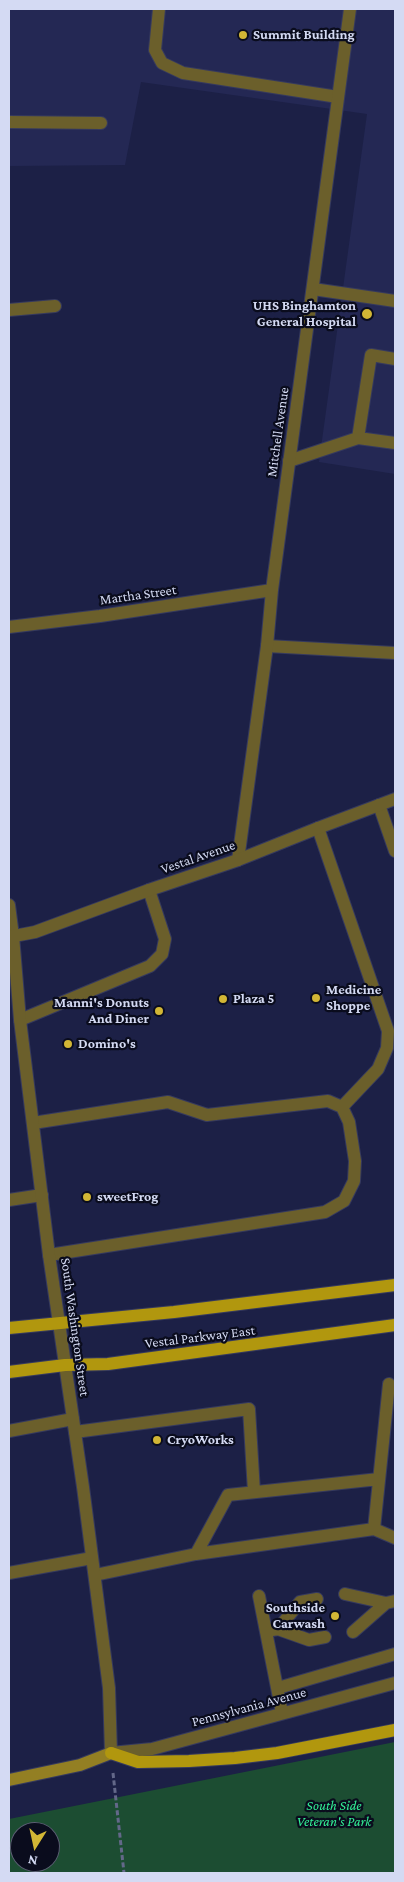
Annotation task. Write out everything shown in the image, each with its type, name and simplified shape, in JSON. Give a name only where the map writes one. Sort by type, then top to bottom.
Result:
[{"type":"main road","points":[[377,1287],[395,1280]]},
{"type":"main road","name":"Vestal Parkway East","points":[[9,1328],[174,1312],[395,1285]]},
{"type":"main road","name":"Vestal Parkway East","points":[[9,1372],[65,1365],[116,1363],[395,1325]]},
{"type":"main road","points":[[9,1780],[80,1765],[110,1753],[138,1762],[235,1758],[278,1753],[395,1730]]},
{"type":"street","points":[[159,9],[155,50],[162,63],[183,74],[338,97]]},
{"type":"street","name":"Mitchell Avenue","points":[[238,860],[267,646],[272,590],[350,9]]},
{"type":"street","points":[[9,122],[101,123]]},
{"type":"street","points":[[313,289],[395,301]]},
{"type":"street","points":[[9,310],[55,306]]},
{"type":"street","points":[[358,438],[371,355],[395,359]]},
{"type":"street","points":[[289,461],[358,438],[395,443]]},
{"type":"street","name":"Martha Street","points":[[9,627],[100,616],[272,590]]},
{"type":"street","points":[[267,646],[395,653]]},
{"type":"street","name":"Vestal Avenue","points":[[11,937],[35,932],[238,860],[395,799]]},
{"type":"street","points":[[379,806],[395,851]]},
{"type":"street","points":[[318,828],[388,1031],[388,1048],[378,1069],[342,1106]]},
{"type":"street","points":[[20,1020],[150,966],[162,954],[165,939],[149,890]]},
{"type":"street","name":"South Washington Street","points":[[9,906],[20,1020],[49,1255],[95,1575],[109,1688],[110,1753]]},
{"type":"street","points":[[33,1123],[168,1102],[207,1115],[328,1101],[342,1106],[349,1122],[355,1161],[354,1181],[344,1201],[325,1212],[49,1255]]},
{"type":"street","points":[[9,1200],[42,1196]]},
{"type":"street","points":[[374,1529],[389,1384]]},
{"type":"street","points":[[9,1431],[249,1409],[254,1492]]},
{"type":"street","points":[[196,1554],[228,1495],[379,1478]]},
{"type":"street","points":[[95,1575],[196,1554],[374,1529],[395,1538]]},
{"type":"street","points":[[9,1573],[92,1558]]},
{"type":"street","points":[[346,1594],[391,1602]]},
{"type":"street","points":[[260,1596],[272,1630],[282,1713]]},
{"type":"street","points":[[272,1630],[300,1602],[317,1599]]},
{"type":"street","points":[[353,1632],[391,1602]]},
{"type":"street","points":[[272,1630],[309,1640],[325,1637]]},
{"type":"street","points":[[278,1688],[395,1654]]},
{"type":"street","name":"Pennsylvania Avenue","points":[[110,1753],[152,1749],[395,1683]]},
{"type":"path","points":[[110,1753],[124,1873]]},
{"type":"shaded area","name":"UHS Binghamton General Hospital","points":[[9,9],[395,9],[395,474],[319,462],[367,114],[141,82],[125,165],[9,166]]},
{"type":"green space","name":"South Side Veteran's Park","points":[[395,1742],[395,1873],[9,1873],[9,1819]]},
{"type":"place","name":"Summit Building","points":[[243,35]]},
{"type":"place","name":"UHS Binghamton General Hospital","points":[[367,314]]},
{"type":"place","name":"Medicine Shoppe","points":[[316,998]]},
{"type":"place","name":"Plaza 5","points":[[223,999]]},
{"type":"place","name":"Manni's Donuts And Diner","points":[[159,1011]]},
{"type":"place","name":"Domino's","points":[[68,1044]]},
{"type":"place","name":"sweetFrog","points":[[87,1197]]},
{"type":"place","name":"CryoWorks","points":[[157,1440]]},
{"type":"place","name":"Southside Carwash","points":[[335,1616]]}]
